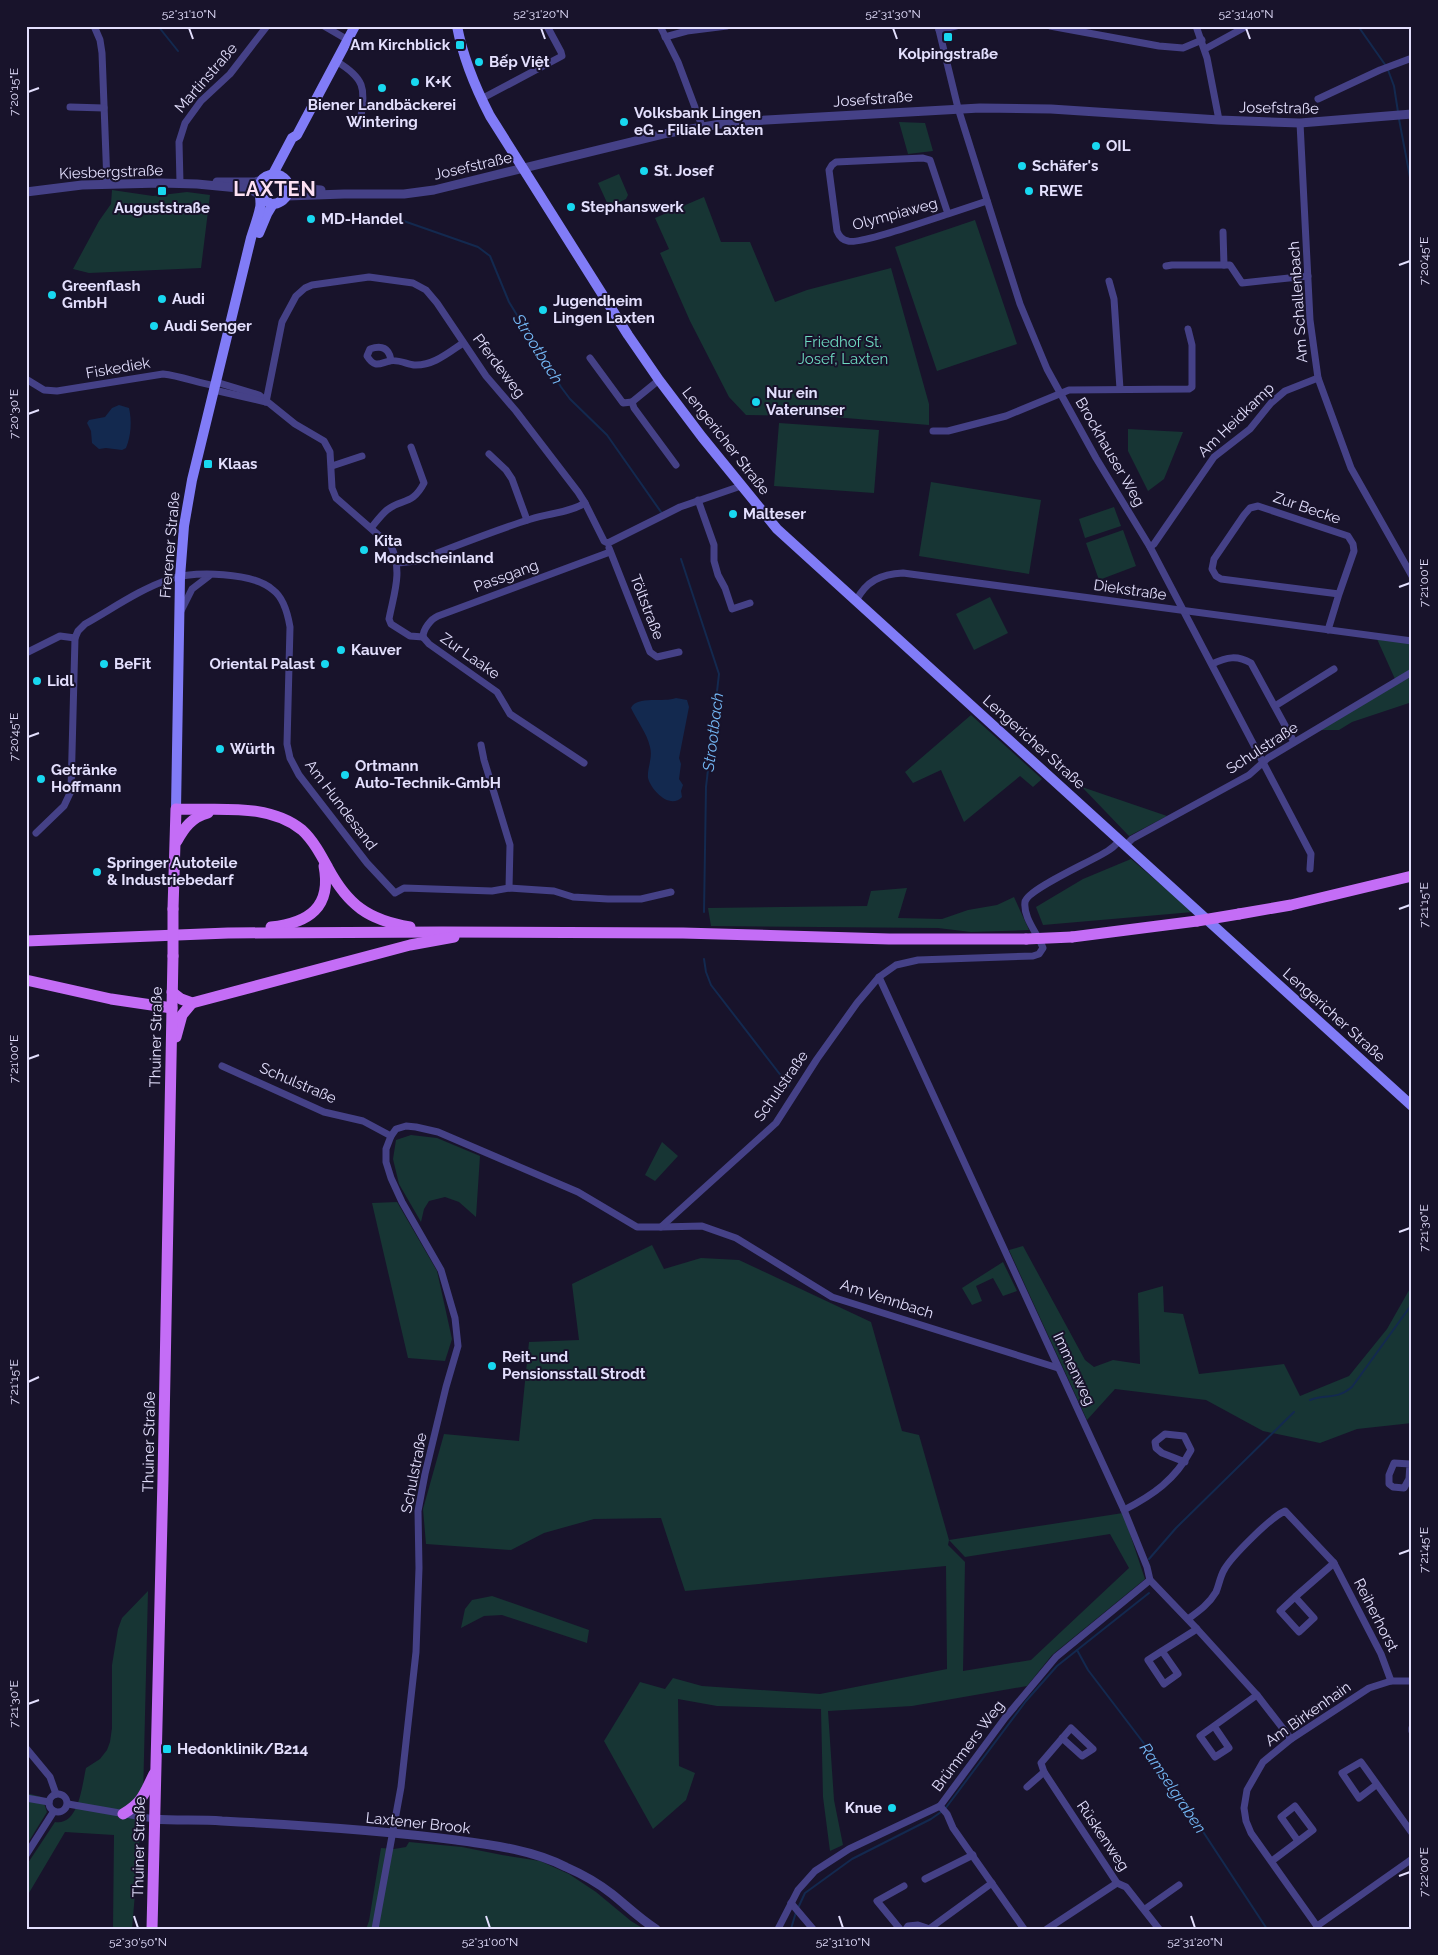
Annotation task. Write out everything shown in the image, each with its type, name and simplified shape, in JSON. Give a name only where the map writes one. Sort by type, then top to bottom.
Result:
[{"type":"main road","points":[[281,179],[262,180],[259,187],[260,195],[266,202],[273,204],[281,203],[287,196],[281,179],[292,138],[297,135],[355,26]]},
{"type":"main road","name":"Lengericher Straße","points":[[457,26],[460,45],[481,98],[499,132],[628,335],[659,380],[741,486],[789,541],[1412,1106]]},
{"type":"main road","name":"Frerener Straße","points":[[176,810],[180,577],[184,526],[192,480],[261,206],[260,195]]},
{"type":"main road","name":"Frerener Straße","points":[[246,261],[273,204]]},
{"type":"main road","points":[[176,810],[250,810],[267,813],[286,821],[302,830],[317,848],[343,893],[369,915],[401,925],[442,932]]},
{"type":"main road","name":"Thuiner Straße","points":[[152,1929],[176,810]]},
{"type":"main road","points":[[175,845],[184,828],[193,820],[200,815],[216,810]]},
{"type":"main road","points":[[228,933],[290,925],[306,918],[316,910],[326,890],[323,859]]},
{"type":"main road","points":[[26,941],[228,933],[442,932],[683,933],[889,939],[1072,937],[1197,921],[1291,905],[1412,876]]},
{"type":"main road","points":[[172,992],[181,999],[192,1003],[410,945],[489,932]]},
{"type":"main road","points":[[26,980],[111,998],[172,1008]]},
{"type":"main road","points":[[172,1048],[182,1015],[192,1003]]},
{"type":"main road","points":[[123,1814],[133,1808],[143,1798],[156,1770]]},
{"type":"street","points":[[94,26],[100,40],[102,53],[107,183]]},
{"type":"street","name":"Martinstraße","points":[[180,183],[179,142],[185,123],[201,101],[230,74],[267,26]]},
{"type":"street","points":[[324,26],[348,40]]},
{"type":"street","points":[[481,98],[562,56],[562,52],[547,26]]},
{"type":"street","points":[[660,26],[678,62],[702,126]]},
{"type":"street","points":[[665,37],[687,31],[727,26]]},
{"type":"street","points":[[938,28],[956,26]]},
{"type":"street","points":[[1050,26],[1159,46],[1183,48],[1202,40]]},
{"type":"street","points":[[1196,26],[1202,40],[1219,120]]},
{"type":"street","points":[[1204,49],[1247,26]]},
{"type":"street","name":"Brockhauser Weg","points":[[938,28],[958,108],[987,201],[1023,312],[1046,369],[1150,547],[1264,762],[1311,854],[1310,869]]},
{"type":"street","points":[[1318,100],[1380,70],[1412,58]]},
{"type":"street","points":[[336,61],[357,77],[362,85],[360,125]]},
{"type":"street","points":[[70,107],[104,108]]},
{"type":"street","name":"Josefstraße","points":[[287,196],[404,194],[434,190],[702,126],[770,119],[958,108],[1052,109],[1219,120],[1300,123],[1408,115]]},
{"type":"street","name":"Am Schallenbach","points":[[1300,123],[1310,320],[1318,378],[1351,468],[1412,576]]},
{"type":"street","name":"Olympiaweg","points":[[948,214],[930,160],[923,158],[836,162],[829,170],[837,230],[839,235],[848,241],[865,239],[948,214],[987,201]]},
{"type":"street","name":"Josefstraße","points":[[281,179],[295,188],[331,190],[344,194]]},
{"type":"street","name":"Kiesbergstraße","points":[[197,184],[206,182],[255,182],[262,180]]},
{"type":"street","name":"Kiesbergstraße","points":[[26,192],[107,183],[180,183],[250,189],[260,195]]},
{"type":"street","points":[[1223,232],[1224,265]]},
{"type":"street","points":[[1166,266],[1230,265],[1242,283],[1308,276]]},
{"type":"street","name":"Pferdeweg","points":[[266,402],[282,322],[296,296],[312,285],[369,277],[413,284],[426,290],[438,303],[453,323],[463,344],[585,503],[604,541],[608,543]]},
{"type":"street","points":[[1108,281],[1114,299],[1120,389]]},
{"type":"street","points":[[933,431],[948,431],[1006,416],[1061,395],[1069,390],[1190,389],[1192,387],[1192,345],[1188,329]]},
{"type":"street","points":[[391,360],[414,365],[428,364],[463,344]]},
{"type":"street","points":[[590,358],[623,403],[632,402],[659,380]]},
{"type":"street","name":"Fiskediek","points":[[26,379],[44,390],[57,391],[163,374],[176,375],[195,382],[216,386]]},
{"type":"street","name":"Am Heidkamp","points":[[1150,547],[1214,458],[1250,429],[1271,403],[1285,391],[1318,378]]},
{"type":"street","points":[[216,386],[259,395],[295,424],[324,441],[330,452],[332,488],[336,498],[391,546],[398,563],[416,561],[527,520],[548,513],[573,510],[585,503]]},
{"type":"street","points":[[632,402],[634,408],[676,465]]},
{"type":"street","points":[[371,528],[388,510],[408,501],[419,492],[424,483],[411,447]]},
{"type":"street","points":[[490,454],[512,479],[527,520]]},
{"type":"street","points":[[332,466],[362,456]]},
{"type":"street","points":[[608,543],[674,509],[741,486]]},
{"type":"street","points":[[698,500],[714,545],[714,561],[718,575],[725,588],[732,609],[750,603]]},
{"type":"street","name":"Zur Becke","points":[[1328,630],[1338,594],[1354,551],[1353,544],[1348,536],[1258,506],[1250,508],[1244,515],[1214,559],[1212,569],[1216,576],[1221,579],[1338,594]]},
{"type":"street","name":"Töltstraße","points":[[608,543],[650,652],[653,656],[657,657],[679,652]]},
{"type":"street","name":"Passgang","points":[[423,637],[424,631],[434,618],[438,616],[610,552]]},
{"type":"street","name":"Zur Laake","points":[[398,563],[396,587],[389,620],[391,624],[410,636],[423,637],[428,644],[497,692],[510,714],[584,763]]},
{"type":"street","name":"Diekstraße","points":[[856,601],[868,584],[892,574],[903,573],[1412,641]]},
{"type":"street","name":"Am Hundesand","points":[[76,638],[78,631],[85,624],[150,588],[180,577],[189,575],[239,576],[261,582],[274,590],[288,614],[290,627],[287,744],[290,758],[299,775],[384,882],[395,893],[404,888],[483,891],[508,888],[554,891],[572,897],[641,899],[671,892]]},
{"type":"street","points":[[179,616],[192,589],[210,576]]},
{"type":"street","points":[[26,653],[60,636],[76,638],[71,791],[64,806],[36,833]]},
{"type":"street","points":[[1212,664],[1225,658],[1235,657],[1251,663],[1294,742]]},
{"type":"street","points":[[1275,706],[1334,669]]},
{"type":"street","name":"Schulstraße","points":[[661,1227],[776,1123],[856,1003],[879,977],[896,965],[906,961],[1039,954],[1043,948],[1027,912],[1025,902],[1032,892],[1249,775],[1264,762],[1294,742],[1412,672]]},
{"type":"street","points":[[481,745],[510,844],[508,888]]},
{"type":"street","name":"Immenweg","points":[[879,977],[1124,1510],[1147,1567],[1150,1580],[1197,1628],[1257,1695],[1291,1739]]},
{"type":"street","name":"Schulstraße","points":[[222,1066],[324,1112],[363,1121],[391,1136],[386,1149],[386,1162],[391,1178],[402,1202],[442,1270],[455,1318],[458,1346],[446,1386],[418,1511],[420,1568],[416,1652],[401,1787],[375,1929]]},
{"type":"street","points":[[391,1136],[396,1129],[406,1126],[438,1132],[578,1192],[637,1227],[661,1227]]},
{"type":"street","name":"Am Vennbach","points":[[661,1227],[702,1226],[736,1238],[832,1297],[1058,1368]]},
{"type":"street","points":[[1124,1510],[1151,1496],[1185,1462],[1191,1450],[1184,1436],[1165,1434],[1155,1442],[1156,1448],[1162,1453],[1185,1462]]},
{"type":"street","name":"Reiherhorst","points":[[1188,1620],[1206,1606],[1215,1593],[1225,1569],[1255,1535],[1278,1514],[1285,1511],[1334,1563],[1381,1654],[1391,1681]]},
{"type":"street","points":[[1295,1597],[1314,1618],[1299,1632],[1280,1611],[1295,1597],[1334,1563]]},
{"type":"street","name":"Brümmers Weg","points":[[778,1929],[792,1905],[798,1890],[815,1871],[849,1849],[940,1807],[1005,1718],[1056,1657],[1150,1580]]},
{"type":"street","points":[[1162,1650],[1178,1674],[1164,1684],[1148,1660],[1162,1650],[1197,1628]]},
{"type":"street","name":"Am Birkenhain","points":[[1318,1927],[1251,1833],[1246,1821],[1244,1808],[1247,1790],[1263,1762],[1291,1739],[1369,1688],[1391,1681],[1412,1681]]},
{"type":"street","points":[[1214,1726],[1257,1695]]},
{"type":"street","points":[[1026,1787],[1044,1772],[1041,1763],[1062,1738]]},
{"type":"street","points":[[26,1748],[50,1776],[56,1794]]},
{"type":"street","points":[[1376,1785],[1359,1798],[1342,1773],[1361,1762],[1412,1833]]},
{"type":"street","name":"Rüskenweg","points":[[1044,1772],[1117,1883],[1126,1887],[1159,1929]]},
{"type":"street","points":[[56,1794],[50,1798],[49,1802],[49,1806],[54,1811],[63,1811],[68,1804]]},
{"type":"street","points":[[56,1794],[66,1797],[68,1804]]},
{"type":"street","points":[[26,1798],[49,1802]]},
{"type":"street","points":[[68,1804],[154,1819]]},
{"type":"street","points":[[1272,1861],[1313,1830],[1295,1806],[1281,1817],[1298,1841]]},
{"type":"street","points":[[940,1807],[947,1814],[953,1828],[1024,1929]]},
{"type":"street","points":[[26,1855],[54,1811]]},
{"type":"street","name":"Laxtener Brook","points":[[154,1819],[183,1821],[219,1820],[392,1833],[490,1845],[543,1857],[566,1866],[612,1894],[642,1920],[656,1929]]},
{"type":"street","points":[[924,1879],[973,1856]]},
{"type":"street","points":[[1318,1927],[1412,1859]]},
{"type":"street","points":[[906,1929],[908,1926],[918,1925],[930,1929],[992,1883]]},
{"type":"street","points":[[1047,1929],[1117,1883]]},
{"type":"street","points":[[1145,1910],[1178,1884]]},
{"type":"street","points":[[900,1929],[877,1901],[904,1886]]},
{"type":"street","points":[[792,1905],[813,1929]]},
{"type":"green space","points":[[899,122],[925,123],[933,151],[908,154]]},
{"type":"green space","points":[[619,174],[628,195],[626,199],[609,207],[598,183]]},
{"type":"green space","points":[[112,190],[153,196],[187,192],[210,195],[201,268],[89,273],[73,269],[99,221],[111,204]]},
{"type":"green space","name":"Friedhof St. Josef, Laxten","points":[[704,197],[721,242],[750,242],[775,302],[807,290],[891,268],[929,404],[929,425],[822,416],[746,415],[729,397],[690,321],[660,253],[669,249],[655,218]]},
{"type":"green space","points":[[975,220],[1017,344],[937,371],[895,247]]},
{"type":"green space","points":[[779,423],[879,430],[874,493],[774,486]]},
{"type":"green space","points":[[1128,429],[1183,432],[1164,479],[1148,491],[1128,451]]},
{"type":"green space","points":[[931,482],[1041,500],[1029,574],[919,556]]},
{"type":"green space","points":[[1114,507],[1121,526],[1085,538],[1079,519]]},
{"type":"green space","points":[[1123,530],[1136,566],[1099,580],[1086,543]]},
{"type":"green space","points":[[990,597],[1008,633],[974,650],[956,614]]},
{"type":"green space","points":[[1377,639],[1412,643],[1412,669],[1395,679]]},
{"type":"green space","points":[[1412,676],[1412,702],[1352,722],[1339,730],[1317,730]]},
{"type":"green space","points":[[971,715],[1042,779],[1033,787],[1020,776],[964,822],[941,770],[913,783],[905,772]]},
{"type":"green space","points":[[1082,787],[1167,816],[1129,836]]},
{"type":"green space","points":[[1131,859],[1193,912],[1043,925],[1036,907],[1083,879]]},
{"type":"green space","points":[[907,888],[898,918],[942,919],[968,910],[997,905],[1014,897],[1029,930],[971,932],[938,928],[711,926],[708,908],[867,906],[871,891]]},
{"type":"green space","points":[[411,1135],[437,1138],[480,1156],[476,1217],[459,1202],[445,1197],[429,1201],[424,1209],[421,1222],[399,1184],[393,1159],[396,1140]]},
{"type":"green space","points":[[662,1142],[678,1156],[655,1181],[645,1175]]},
{"type":"green space","points":[[397,1202],[437,1271],[452,1339],[445,1361],[408,1358],[372,1203]]},
{"type":"green space","points":[[652,1245],[664,1269],[701,1258],[739,1260],[871,1322],[902,1431],[919,1435],[949,1540],[1123,1513],[1145,1579],[1052,1655],[1027,1686],[912,1706],[828,1711],[834,1800],[843,1845],[830,1851],[823,1797],[821,1709],[717,1706],[678,1699],[679,1766],[695,1773],[686,1800],[653,1829],[604,1741],[640,1682],[665,1689],[673,1678],[702,1686],[820,1694],[947,1669],[946,1566],[685,1591],[661,1518],[594,1519],[544,1533],[511,1550],[426,1544],[423,1509],[444,1434],[519,1441],[529,1342],[579,1340],[572,1284]],"holes":[[[1110,1534],[1129,1568],[1031,1660],[963,1671],[965,1562],[948,1545],[949,1540],[965,1557]]]},
{"type":"green space","points":[[1023,1246],[1085,1360],[1094,1367],[1113,1360],[1140,1364],[1138,1293],[1163,1286],[1164,1312],[1183,1314],[1199,1374],[1284,1364],[1300,1396],[1349,1376],[1387,1329],[1412,1285],[1412,1423],[1357,1429],[1320,1443],[1263,1431],[1206,1400],[1115,1389],[1087,1420],[1009,1250]]},
{"type":"green space","points":[[1003,1262],[1017,1291],[1003,1296],[993,1278],[976,1286],[982,1301],[972,1305],[962,1288]]},
{"type":"green space","points":[[148,1591],[143,1798],[132,1929],[113,1929],[114,1835],[65,1832],[26,1898],[26,1866],[55,1822],[63,1822],[74,1811],[81,1794],[86,1768],[100,1759],[107,1750],[112,1728],[112,1665],[118,1629],[122,1618]]},
{"type":"green space","points":[[492,1596],[589,1630],[587,1643],[502,1615],[484,1616],[461,1628],[465,1609],[472,1600]]},
{"type":"green space","points":[[26,1793],[42,1797],[47,1812],[26,1846]]},
{"type":"green space","points":[[409,1842],[462,1847],[540,1861],[569,1874],[644,1929],[366,1929],[381,1848],[394,1849],[406,1847]]},
{"type":"water","points":[[119,405],[129,408],[130,413],[130,433],[126,448],[122,450],[99,449],[92,443],[91,431],[87,423],[89,420],[105,417],[112,408]]},
{"type":"water","points":[[676,698],[687,700],[689,707],[679,758],[681,764],[679,779],[683,785],[682,797],[672,801],[657,793],[650,783],[648,778],[651,755],[649,742],[631,708],[634,704],[645,700]]},
{"type":"waterway","name":"Strootbach","points":[[158,26],[178,51]]},
{"type":"waterway","points":[[1358,26],[1386,66]]},
{"type":"waterway","points":[[1388,70],[1394,86],[1398,112]]},
{"type":"waterway","points":[[1399,119],[1412,188]]},
{"type":"waterway","name":"Strootbach","points":[[398,219],[478,247],[490,256],[509,302],[561,387],[570,399],[607,435],[661,512]]},
{"type":"waterway","name":"Strootbach","points":[[681,559],[719,674],[706,787],[704,912]]},
{"type":"waterway","name":"Strootbach","points":[[704,959],[711,985],[789,1086]]},
{"type":"waterway","points":[[1310,1400],[1341,1394],[1352,1387],[1412,1304]]},
{"type":"waterway","points":[[1149,1559],[1176,1528],[1294,1412]]},
{"type":"waterway","points":[[945,1809],[1026,1701],[1057,1666],[1149,1593]]},
{"type":"waterway","name":"Ramselgraben","points":[[1077,1650],[1088,1670],[1152,1754],[1267,1929]]},
{"type":"waterway","points":[[798,1908],[805,1893],[852,1859],[931,1819],[941,1812]]},
{"type":"waterway","points":[[791,1929],[796,1912]]},
{"type":"place","name":"Kolpingstraße","points":[[948,37]]},
{"type":"place","name":"Am Kirchblick","points":[[460,45]]},
{"type":"place","name":"Bếp Việt","points":[[479,62]]},
{"type":"place","name":"K+K","points":[[415,82]]},
{"type":"place","name":"Biener Landbäckerei Wintering","points":[[382,88]]},
{"type":"place","name":"Volksbank Lingen eG - Filiale Laxten","points":[[624,122]]},
{"type":"place","name":"OIL","points":[[1096,146]]},
{"type":"place","name":"Schäfer's","points":[[1022,166]]},
{"type":"place","name":"St. Josef","points":[[644,171]]},
{"type":"place","name":"Auguststraße","points":[[162,191]]},
{"type":"place","name":"REWE","points":[[1029,191]]},
{"type":"place","name":"Stephanswerk","points":[[571,207]]},
{"type":"place","name":"MD-Handel","points":[[311,219]]},
{"type":"place","name":"Greenflash GmbH","points":[[52,295]]},
{"type":"place","name":"Audi","points":[[162,299]]},
{"type":"place","name":"Jugendheim Lingen Laxten","points":[[543,310]]},
{"type":"place","name":"Audi Senger","points":[[154,326]]},
{"type":"place","name":"Nur ein Vaterunser","points":[[756,402]]},
{"type":"place","name":"Klaas","points":[[208,464]]},
{"type":"place","name":"Malteser","points":[[733,514]]},
{"type":"place","name":"Kita Mondscheinland","points":[[364,550]]},
{"type":"place","name":"Kauver","points":[[341,650]]},
{"type":"place","name":"BeFit","points":[[104,664]]},
{"type":"place","name":"Oriental Palast","points":[[325,664]]},
{"type":"place","name":"Lidl","points":[[37,681]]},
{"type":"place","name":"Würth","points":[[220,749]]},
{"type":"place","name":"Ortmann Auto-Technik-GmbH","points":[[345,775]]},
{"type":"place","name":"Getränke Hoffmann","points":[[41,779]]},
{"type":"place","name":"Springer Autoteile & Industriebedarf","points":[[97,872]]},
{"type":"place","name":"Reit- und Pensionsstall Strodt","points":[[492,1366]]},
{"type":"place","name":"Hedonklinik/B214","points":[[167,1749]]},
{"type":"place","name":"Knue","points":[[892,1808]]},
{"type":"district","name":"LAXTEN","points":[[275,189]]}]
